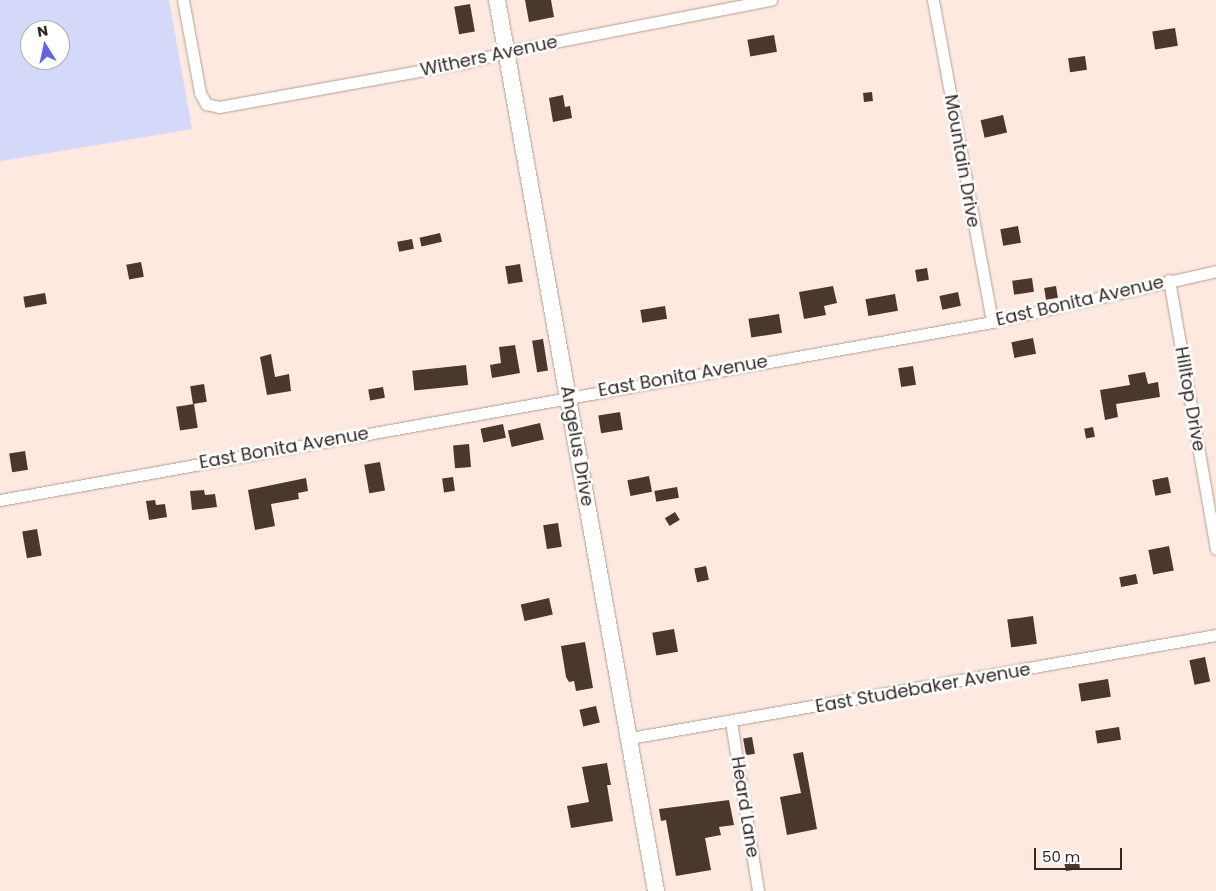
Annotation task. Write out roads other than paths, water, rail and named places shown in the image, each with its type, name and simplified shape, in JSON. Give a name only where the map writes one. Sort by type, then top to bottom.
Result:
[{"type":"street","name":"Withers Avenue","points":[[183,0],[200,93],[206,104],[220,107],[464,63],[506,52],[770,0]]},
{"type":"street","name":"Angelus Drive","points":[[497,0],[656,891]]},
{"type":"street","name":"Mountain Drive","points":[[933,0],[992,322]]},
{"type":"street","name":"East Bonita Avenue","points":[[0,500],[568,396],[992,322],[1169,280],[1216,271]]},
{"type":"street","name":"Hilltop Drive","points":[[1169,280],[1216,549]]},
{"type":"street","name":"East Studebaker Avenue","points":[[630,738],[731,722],[1216,635]]},
{"type":"street","name":"Heard Lane","points":[[731,722],[758,891]]}]
